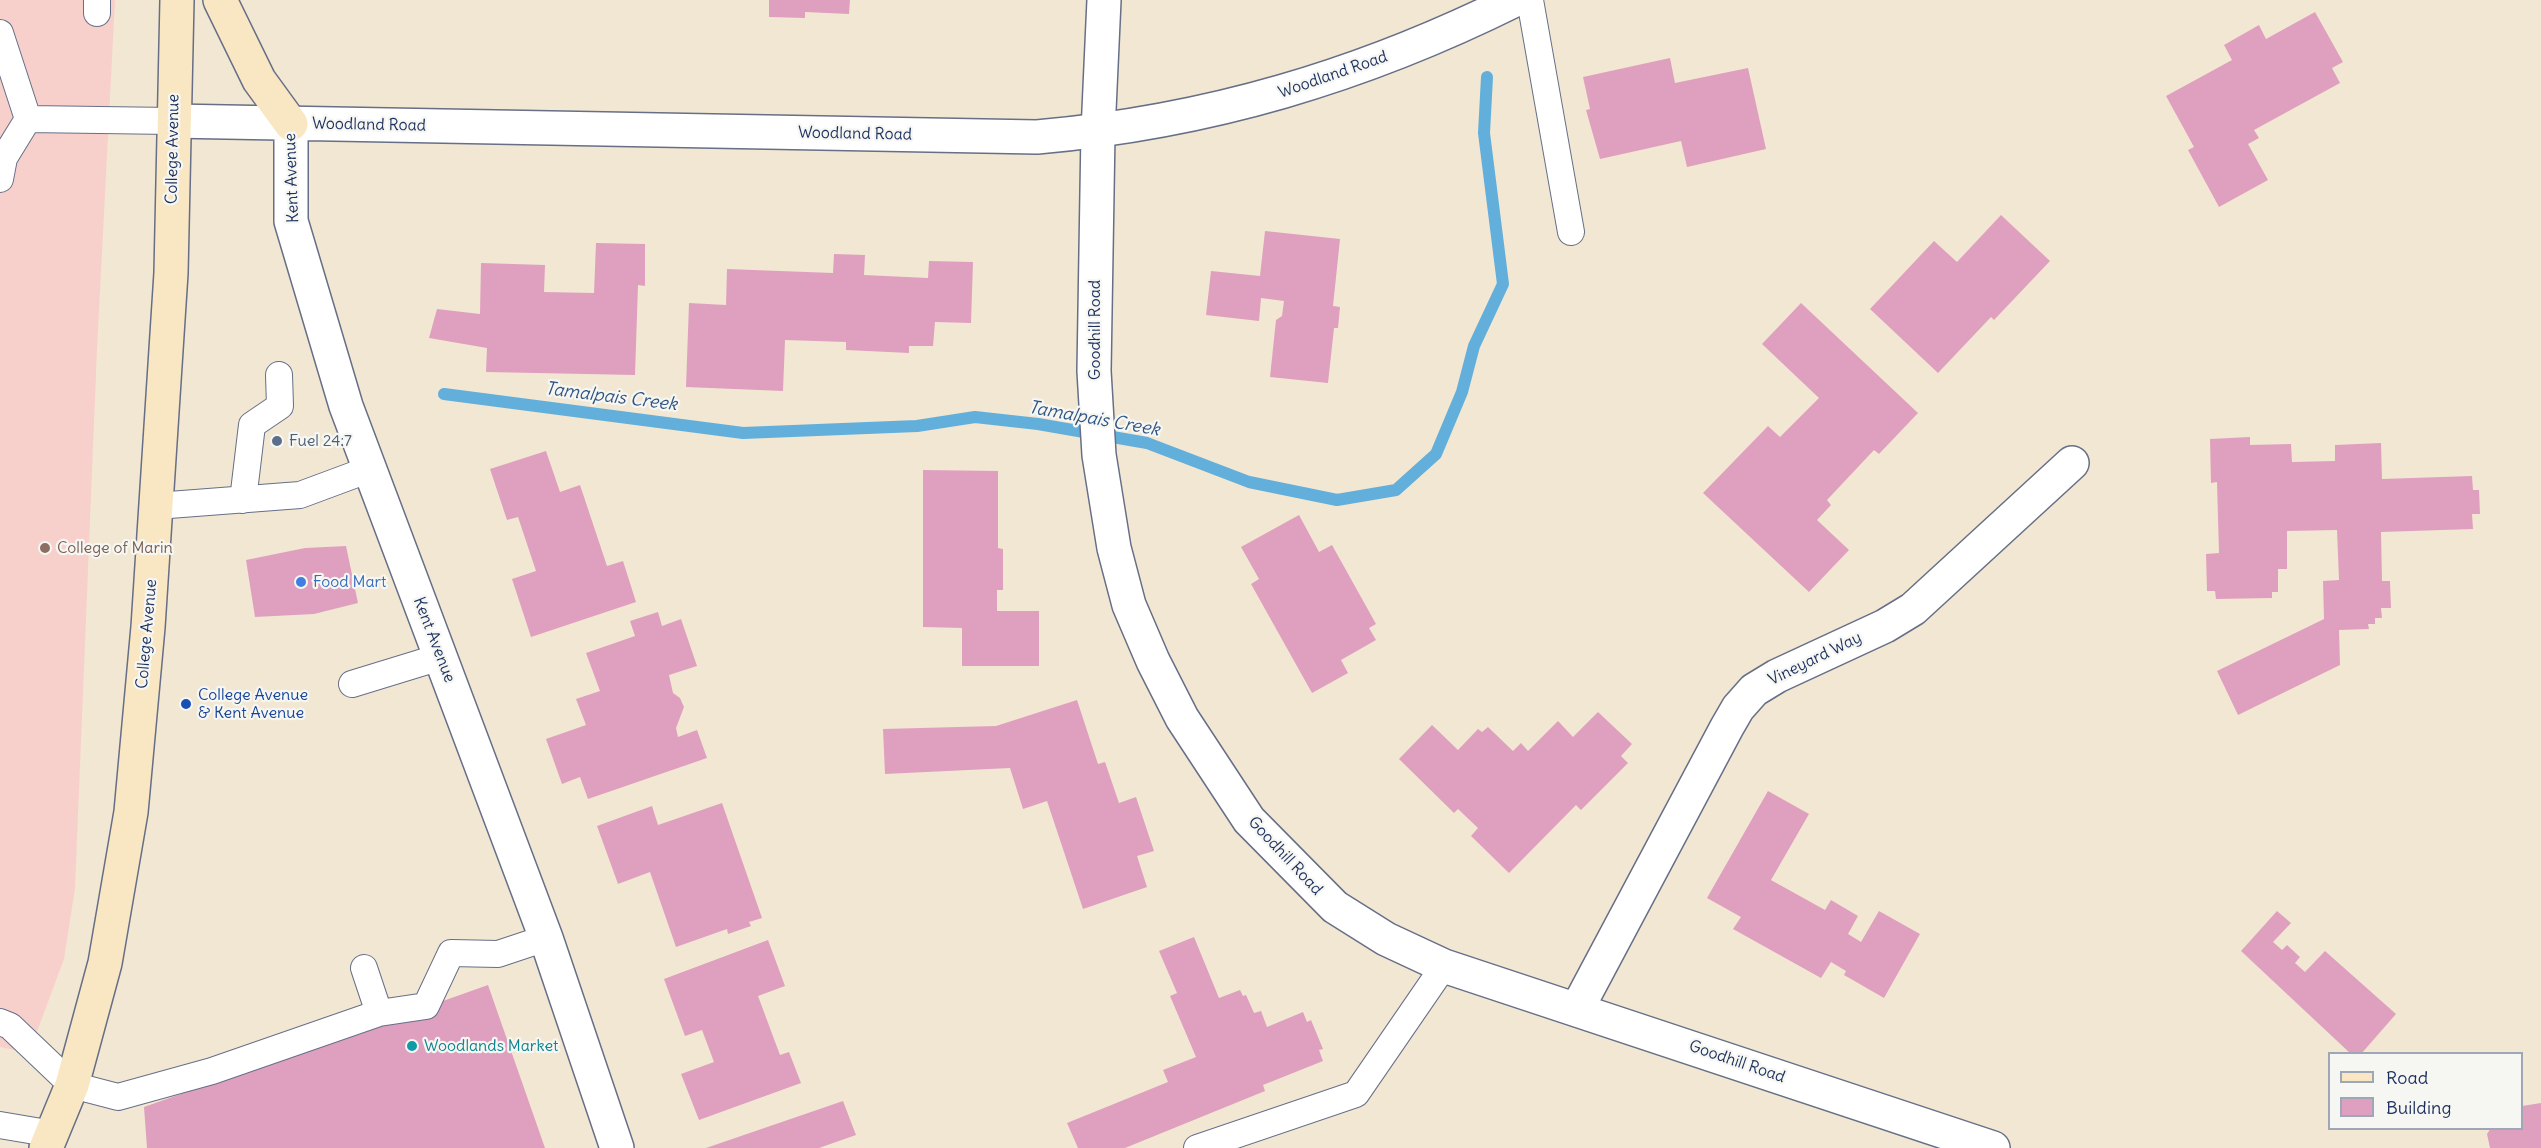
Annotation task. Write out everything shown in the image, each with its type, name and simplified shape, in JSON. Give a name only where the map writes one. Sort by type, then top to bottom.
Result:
[{"type":"main road","name":"College Avenue","points":[[50,1141],[72,1085],[105,963],[131,812],[156,506],[172,266],[172,121],[177,0]]},
{"type":"main road","points":[[220,0],[259,80],[291,124]]},
{"type":"street","name":"Goodhill Road","points":[[1104,0],[1098,132],[1096,406],[1099,455],[1114,548],[1129,605],[1149,652],[1182,718],[1249,820],[1291,866],[1335,907],[1386,939],[1444,966],[1993,1148]]},
{"type":"street","name":"Woodland Road","points":[[172,121],[1038,137],[1098,132],[1206,113],[1281,94],[1362,67],[1429,41],[1515,0]]},
{"type":"street","name":"Kent Avenue","points":[[291,124],[291,221],[346,406],[546,938],[617,1148]]},
{"type":"street","name":"Vineyard Way","points":[[1577,1009],[1727,727],[1738,708],[1754,690],[1777,676],[1885,626],[1913,609],[2072,463]]},
{"type":"lane","points":[[1530,0],[1571,232]]},
{"type":"lane","points":[[0,33],[28,119],[4,158],[0,179]]},
{"type":"lane","points":[[28,119],[172,121]]},
{"type":"lane","points":[[243,500],[252,425],[280,406],[279,375]]},
{"type":"lane","points":[[156,506],[300,495],[370,469]]},
{"type":"lane","points":[[352,684],[440,657]]},
{"type":"lane","points":[[0,1022],[10,1026],[72,1085],[118,1097],[212,1071],[379,1013],[426,1006],[452,953],[498,954],[546,938]]},
{"type":"lane","points":[[1197,1148],[1356,1094],[1444,966]]},
{"type":"lane","points":[[364,968],[379,1013]]},
{"type":"lane","points":[[0,1125],[50,1141]]},
{"type":"shaded area","name":"College of Marin","points":[[0,0],[115,0],[97,349],[75,888],[64,959],[29,1053],[0,1047]]},
{"type":"building","points":[[769,0],[850,0],[849,14],[805,12],[805,18],[769,17]]},
{"type":"building","points":[[2315,12],[2343,62],[2332,68],[2340,83],[2254,130],[2259,138],[2248,144],[2268,180],[2219,207],[2188,150],[2194,147],[2166,96],[2232,60],[2224,45],[2259,25],[2266,39]]},
{"type":"building","points":[[1670,58],[1675,83],[1748,68],[1766,149],[1687,167],[1681,141],[1600,159],[1586,110],[1590,109],[1583,77]]},
{"type":"building","points":[[2001,215],[2050,261],[1994,320],[1991,317],[1938,373],[1870,309],[1934,241],[1957,262]]},
{"type":"building","points":[[1265,231],[1340,239],[1333,306],[1340,307],[1338,328],[1334,328],[1328,383],[1270,377],[1276,320],[1282,316],[1284,301],[1261,298],[1259,321],[1206,315],[1211,271],[1260,276]]},
{"type":"building","points":[[596,243],[645,244],[645,286],[638,285],[635,375],[486,372],[487,348],[429,338],[437,309],[480,314],[481,263],[545,265],[544,292],[594,293]]},
{"type":"building","points":[[834,254],[865,255],[864,275],[928,278],[929,261],[973,262],[971,323],[935,322],[933,346],[909,346],[909,353],[846,350],[846,342],[785,340],[783,391],[686,387],[689,303],[726,305],[727,269],[833,273]]},
{"type":"building","points":[[1801,303],[1918,413],[1879,454],[1874,450],[1827,500],[1831,505],[1817,520],[1849,550],[1809,592],[1703,493],[1768,426],[1780,437],[1819,398],[1762,344]]},
{"type":"building","points":[[2250,437],[2250,445],[2291,444],[2292,462],[2335,461],[2335,445],[2381,443],[2382,479],[2472,476],[2473,490],[2479,490],[2480,514],[2472,514],[2473,529],[2381,532],[2382,581],[2390,581],[2391,608],[2381,608],[2382,618],[2375,618],[2375,624],[2368,624],[2369,629],[2339,630],[2340,665],[2238,715],[2217,671],[2324,619],[2323,581],[2339,580],[2337,530],[2287,531],[2287,569],[2278,569],[2278,592],[2272,592],[2272,598],[2216,599],[2215,591],[2207,591],[2206,554],[2219,553],[2217,482],[2211,483],[2210,439]]},
{"type":"building","points":[[546,451],[560,492],[580,485],[607,566],[623,561],[636,602],[531,637],[512,579],[536,571],[518,517],[507,520],[490,469]]},
{"type":"building","points":[[923,470],[998,471],[998,548],[1003,549],[1003,590],[997,590],[997,611],[1039,611],[1039,666],[962,666],[962,628],[923,627]]},
{"type":"building","points":[[1299,515],[1319,552],[1332,545],[1376,624],[1369,628],[1376,640],[1341,660],[1348,673],[1312,693],[1251,584],[1259,579],[1241,547]]},
{"type":"building","name":"Food Mart","points":[[346,546],[358,603],[314,614],[255,617],[246,560],[305,548]]},
{"type":"building","points":[[658,612],[662,626],[681,619],[697,666],[669,675],[673,693],[680,698],[684,707],[676,728],[678,737],[697,730],[707,758],[588,799],[580,777],[562,784],[546,739],[586,725],[576,699],[600,691],[586,653],[635,636],[630,621]]},
{"type":"building","points":[[1077,700],[1098,764],[1105,762],[1119,803],[1136,797],[1154,851],[1137,856],[1147,887],[1083,909],[1047,801],[1023,809],[1010,768],[885,774],[883,729],[996,726]]},
{"type":"building","points":[[1598,712],[1632,744],[1621,756],[1628,763],[1581,810],[1576,805],[1509,873],[1471,836],[1478,828],[1458,809],[1454,813],[1399,759],[1432,725],[1458,750],[1478,729],[1482,732],[1488,727],[1513,751],[1521,743],[1528,751],[1558,721],[1573,737]]},
{"type":"building","points":[[1768,791],[1809,814],[1771,880],[1825,910],[1831,900],[1858,916],[1848,934],[1861,942],[1879,911],[1920,934],[1884,998],[1844,975],[1846,971],[1831,962],[1821,978],[1733,929],[1741,917],[1707,898]]},
{"type":"building","points":[[722,803],[762,918],[749,922],[751,926],[728,934],[727,929],[676,947],[650,872],[618,884],[597,826],[652,806],[658,825]]},
{"type":"building","points":[[2277,911],[2291,923],[2273,942],[2282,950],[2287,945],[2300,957],[2295,963],[2305,972],[2325,951],[2396,1014],[2363,1052],[2349,1052],[2241,951]]},
{"type":"building","points":[[1194,937],[1219,998],[1240,990],[1243,996],[1246,995],[1254,1013],[1261,1011],[1267,1027],[1303,1012],[1307,1022],[1311,1020],[1323,1049],[1319,1050],[1323,1061],[1263,1085],[1265,1091],[1125,1148],[1078,1148],[1067,1123],[1168,1082],[1163,1070],[1196,1057],[1170,996],[1177,993],[1159,951]]},
{"type":"building","points":[[768,940],[785,986],[758,996],[780,1055],[789,1052],[801,1083],[699,1120],[681,1074],[714,1062],[702,1030],[685,1036],[664,979]]},
{"type":"building","name":"Woodlands Market","points":[[488,985],[545,1148],[147,1148],[144,1107]]},
{"type":"building","points":[[843,1101],[856,1135],[819,1148],[706,1148]]},
{"type":"building","points":[[2541,1103],[2541,1148],[2490,1148],[2487,1134],[2490,1130],[2523,1130],[2523,1106]]},
{"type":"waterway","name":"Tamalpais Creek","points":[[444,394],[743,433],[917,426],[975,417],[1038,424],[1147,443],[1249,482],[1337,500],[1396,490],[1436,454],[1462,392],[1474,346],[1503,284],[1484,133],[1487,77]]},
{"type":"place","name":"Fuel 24:7","points":[[277,441]]},
{"type":"place","name":"College of Marin","points":[[45,548]]},
{"type":"place","name":"Food Mart","points":[[301,582]]},
{"type":"place","name":"College Avenue & Kent Avenue","points":[[186,704]]},
{"type":"place","name":"Woodlands Market","points":[[412,1046]]}]
